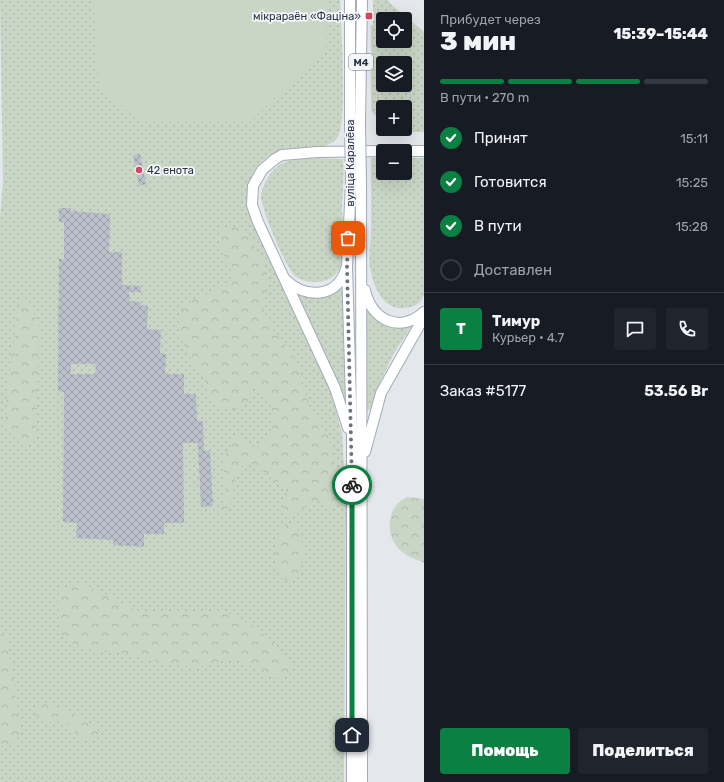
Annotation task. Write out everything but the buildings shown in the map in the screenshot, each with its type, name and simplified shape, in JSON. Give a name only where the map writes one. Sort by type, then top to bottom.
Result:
[{"type":"main road","name":"вуліца Каралёва","points":[[350,0],[356,183],[361,264],[362,782]]},
{"type":"main road","name":"вуліца Каралёва","points":[[355,123],[362,0]]},
{"type":"main road","points":[[352,437],[335,388],[258,222],[252,205],[251,195],[253,186],[262,170],[282,155],[317,152],[376,151]]},
{"type":"main road","points":[[412,151],[424,151]]},
{"type":"main road","name":"вуліца Каралёва","points":[[352,782],[352,437],[347,266],[356,183]]},
{"type":"main road","points":[[361,264],[367,300],[373,310],[380,316],[387,321],[406,323],[416,320],[424,312]]},
{"type":"main road","points":[[283,276],[293,286],[302,292],[327,292],[343,278],[347,266]]},
{"type":"main road","points":[[362,464],[381,393],[424,317]]},
{"type":"green space","points":[[0,0],[340,0],[343,93],[341,128],[338,137],[326,146],[277,152],[271,155],[260,164],[252,176],[249,183],[248,196],[250,209],[255,223],[331,392],[342,433],[346,501],[344,782],[0,782],[0,219],[3,181]]},
{"type":"green space","points":[[93,0],[327,0],[326,48],[250,122],[140,122],[99,87]]},
{"type":"green space","points":[[373,0],[388,0],[400,12],[376,12],[376,48],[412,48],[412,22],[424,32],[424,132],[412,132],[412,100],[376,100],[376,116],[371,111],[371,25],[373,25]]},
{"type":"green space","points":[[309,158],[343,159],[342,211],[344,254],[342,262],[336,273],[326,280],[319,282],[306,281],[295,276],[280,250],[265,212],[261,195],[262,191],[272,172],[278,166],[291,160]]},
{"type":"green space","points":[[371,158],[376,158],[376,180],[412,180],[412,158],[424,158],[424,295],[419,303],[412,307],[398,308],[392,306],[382,298],[375,285],[370,268],[369,260],[371,238]]},
{"type":"green space","points":[[234,227],[245,233],[261,258],[267,277],[264,308],[267,319],[296,362],[301,374],[310,409],[326,432],[330,441],[336,468],[339,494],[337,502],[331,507],[319,500],[314,500],[294,515],[286,513],[282,507],[287,495],[286,488],[268,476],[257,466],[248,464],[242,467],[238,474],[230,503],[226,511],[220,515],[214,511],[223,503],[226,479],[222,464],[224,456],[232,446],[234,437],[239,434],[249,445],[259,446],[266,442],[271,434],[273,424],[270,402],[264,393],[257,387],[252,388],[248,400],[243,406],[238,408],[222,408],[213,402],[210,398],[203,375],[187,353],[180,332],[180,317],[184,305],[223,285],[231,279],[230,267],[219,242],[220,230]]},
{"type":"green space","points":[[340,288],[345,293],[347,406],[296,292]]},
{"type":"green space","points":[[24,299],[31,304],[39,328],[36,435],[33,444],[24,444],[19,442],[8,432],[5,425],[15,325],[20,303]]},
{"type":"green space","points":[[365,308],[378,320],[413,324],[394,353],[377,389],[372,406],[367,412]]},
{"type":"green space","points":[[408,497],[424,499],[424,563],[399,549],[391,536],[390,520],[392,513],[401,501]]},
{"type":"green space","points":[[287,523],[294,524],[301,537],[303,546],[300,571],[289,581],[281,578],[276,565],[277,541],[279,534]]},
{"type":"green space","points":[[76,585],[87,586],[138,611],[172,613],[208,611],[230,614],[254,626],[268,638],[292,663],[292,671],[287,676],[273,678],[236,660],[226,660],[195,667],[160,662],[126,654],[83,648],[70,642],[63,636],[60,630],[59,622],[58,599],[60,590]]},
{"type":"green space","points":[[0,626],[7,637],[20,725],[19,734],[16,741],[5,746],[0,746]]},
{"type":"green space","points":[[43,703],[54,705],[95,726],[99,732],[98,737],[84,740],[62,721],[40,721],[36,710],[38,705]]},
{"type":"way so far","points":[[348,238],[347,266],[352,485]]},
{"type":"place","name":"мікрараён «Фаціна»","points":[[369,16]]},
{"type":"place","name":"42 енота","points":[[139,170]]},
{"type":"route","points":[[352,485],[352,735]]}]
